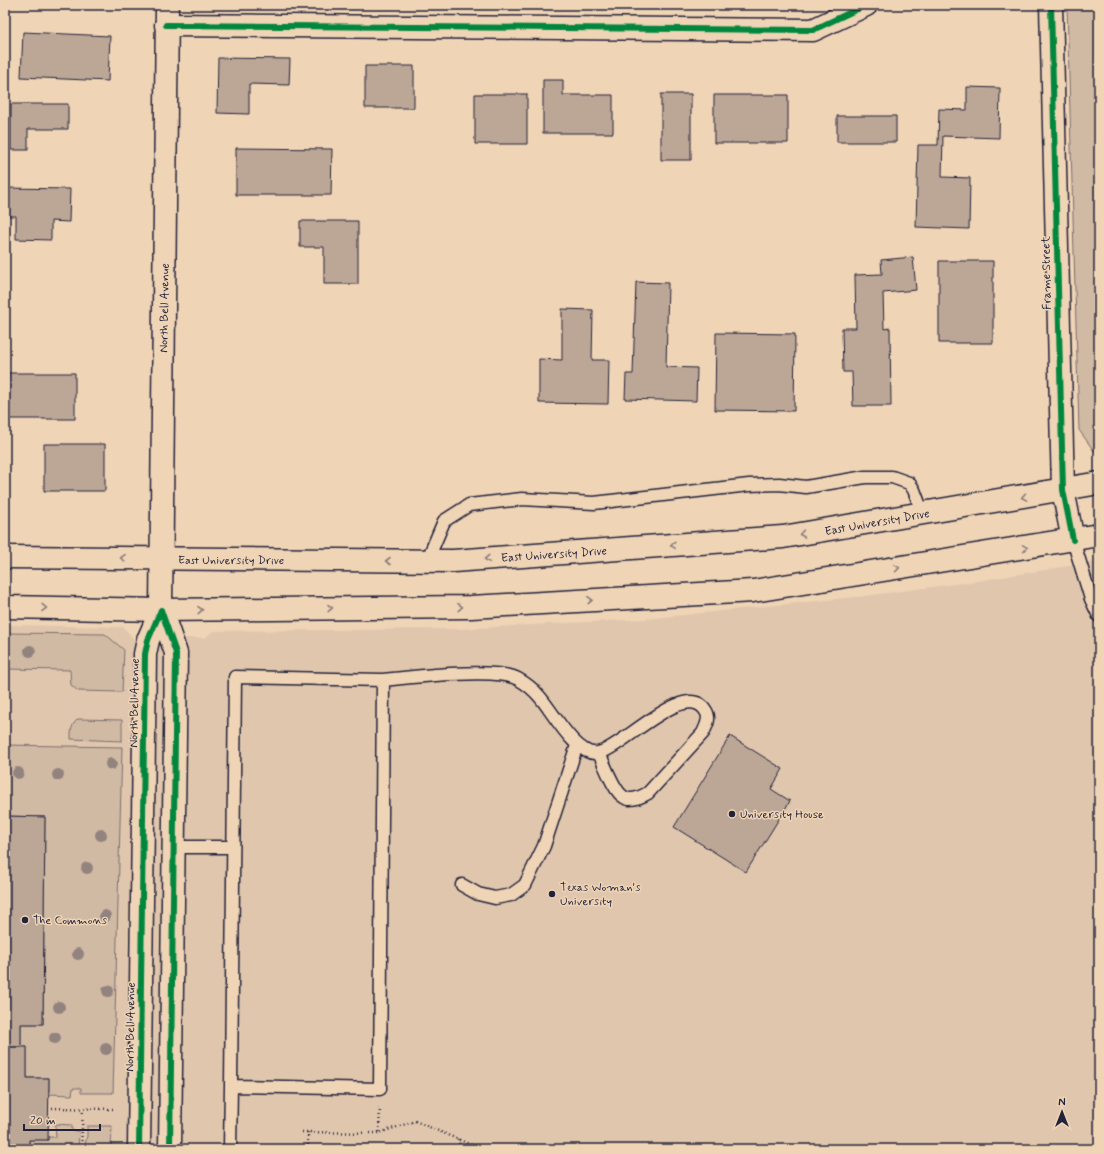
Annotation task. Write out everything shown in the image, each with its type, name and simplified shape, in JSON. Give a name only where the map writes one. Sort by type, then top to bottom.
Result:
[{"type":"main road","points":[[167,15],[813,30],[866,5]]},
{"type":"main road","name":"Frame Street","points":[[1051,5],[1063,490],[1073,540]]},
{"type":"main road","name":"North Bell Avenue","points":[[167,15],[161,610],[176,653],[170,1149]]},
{"type":"main road","name":"East University Drive","points":[[5,556],[162,559],[453,561],[783,538],[1099,483]]},
{"type":"main road","points":[[5,607],[161,610],[471,607],[753,591],[1099,535]]},
{"type":"main road","name":"North Bell Avenue","points":[[140,1149],[145,654],[148,640],[161,610]]},
{"type":"lane","points":[[428,561],[444,521],[470,505],[522,499],[594,503],[748,485],[778,484],[806,487],[865,477],[892,477],[909,483],[914,490],[924,514]]},
{"type":"lane","points":[[1073,540],[1091,599],[1099,616]]},
{"type":"lane","points":[[230,1149],[235,677],[383,680],[427,675],[508,675],[518,679],[539,696],[577,745],[593,753],[599,753],[618,743],[672,706],[692,702],[701,705],[707,714],[708,723],[703,733],[648,793],[639,798],[631,799],[623,797],[616,788],[599,753]]},
{"type":"lane","points":[[231,1086],[380,1089],[383,680]]},
{"type":"lane","points":[[462,885],[478,894],[494,898],[511,895],[525,885],[544,846],[577,745]]},
{"type":"lane","points":[[174,847],[234,847]]},
{"type":"path","points":[[379,1133],[380,1089]]},
{"type":"path","points":[[48,1108],[115,1109]]},
{"type":"path","points":[[81,1149],[83,1109]]},
{"type":"path","points":[[302,1132],[379,1133],[416,1121],[481,1149]]},
{"type":"path","points":[[308,1132],[308,1149]]},
{"type":"path","points":[[458,1139],[461,1149]]},
{"type":"shaded area","points":[[1067,5],[1099,5],[1099,451],[1094,451],[1079,430]]},
{"type":"shaded area","name":"Texas Woman's University","points":[[1099,561],[1099,1149],[5,1149],[5,625],[123,627],[133,638],[205,638],[213,631],[457,629],[646,619],[865,596],[984,580]]},
{"type":"shaded area","points":[[5,633],[105,634],[124,650],[122,692],[78,691],[71,685],[70,670],[5,669]]},
{"type":"shaded area","points":[[78,719],[122,720],[122,741],[71,739],[72,728]]},
{"type":"shaded area","points":[[5,745],[122,747],[113,1093],[81,1093],[81,1088],[73,1088],[72,1095],[49,1094],[49,1078],[27,1078],[27,1047],[21,1047],[21,1024],[43,1024],[45,817],[10,816],[10,812],[5,812]]},
{"type":"shaded area","points":[[55,1124],[72,1125],[72,1131],[79,1131],[78,1149],[29,1149],[29,1140],[48,1140],[48,1137],[56,1137]]},
{"type":"shaded area","points":[[87,1126],[112,1126],[111,1149],[84,1149],[87,1136]]},
{"type":"building","points":[[23,32],[110,36],[108,81],[21,77]]},
{"type":"building","points":[[218,58],[290,59],[289,85],[249,84],[249,114],[217,113]]},
{"type":"building","points":[[365,66],[414,66],[414,108],[365,108]]},
{"type":"building","points":[[543,80],[563,80],[563,95],[613,95],[613,133],[543,133]]},
{"type":"building","points":[[967,87],[1000,88],[999,138],[943,136],[942,177],[970,178],[969,229],[916,227],[918,145],[938,145],[939,109],[967,110]]},
{"type":"building","points":[[475,94],[527,94],[527,144],[475,144]]},
{"type":"building","points":[[661,94],[691,94],[691,160],[661,160]]},
{"type":"building","points":[[714,95],[788,95],[788,143],[714,143]]},
{"type":"building","points":[[11,104],[68,104],[68,129],[28,129],[28,150],[11,150]]},
{"type":"building","points":[[837,116],[896,116],[896,142],[837,142]]},
{"type":"building","points":[[236,148],[332,149],[331,195],[236,195]]},
{"type":"building","points":[[5,188],[70,189],[69,222],[51,221],[51,240],[16,239],[16,216],[5,216]]},
{"type":"building","points":[[300,221],[358,221],[358,284],[324,284],[324,247],[300,247]]},
{"type":"building","points":[[913,257],[916,290],[883,293],[884,329],[890,328],[891,406],[853,406],[852,372],[843,372],[842,328],[856,328],[855,275],[882,274],[881,260]]},
{"type":"building","points":[[939,261],[993,261],[993,343],[939,343]]},
{"type":"building","points":[[636,282],[668,283],[666,367],[697,368],[696,401],[625,399],[626,374],[633,374]]},
{"type":"building","points":[[562,309],[593,310],[592,360],[609,360],[608,404],[539,403],[539,359],[562,360]]},
{"type":"building","points":[[716,333],[795,334],[794,411],[715,410]]},
{"type":"building","points":[[5,373],[75,373],[75,419],[5,419]]},
{"type":"building","points":[[44,444],[105,444],[105,491],[44,491]]},
{"type":"building","name":"University House","points":[[730,736],[783,769],[771,789],[790,801],[746,872],[674,827]]},
{"type":"building","name":"The Commons","points":[[5,816],[45,817],[43,1024],[21,1024],[21,1047],[5,1047]]},
{"type":"building","points":[[5,1047],[27,1047],[27,1078],[49,1078],[48,1140],[29,1140],[29,1149],[5,1149]]},
{"type":"cycle path","points":[[166,25],[813,30],[866,5]]},
{"type":"cycle path","points":[[1051,5],[1063,490],[1073,540]]},
{"type":"cycle path","points":[[161,610],[176,653],[170,1149]]},
{"type":"cycle path","points":[[139,1149],[145,654],[148,640],[161,610]]},
{"type":"place","name":"University House","points":[[732,814]]},
{"type":"place","name":"Texas Woman's University","points":[[552,894]]},
{"type":"place","name":"The Commons","points":[[25,920]]}]
